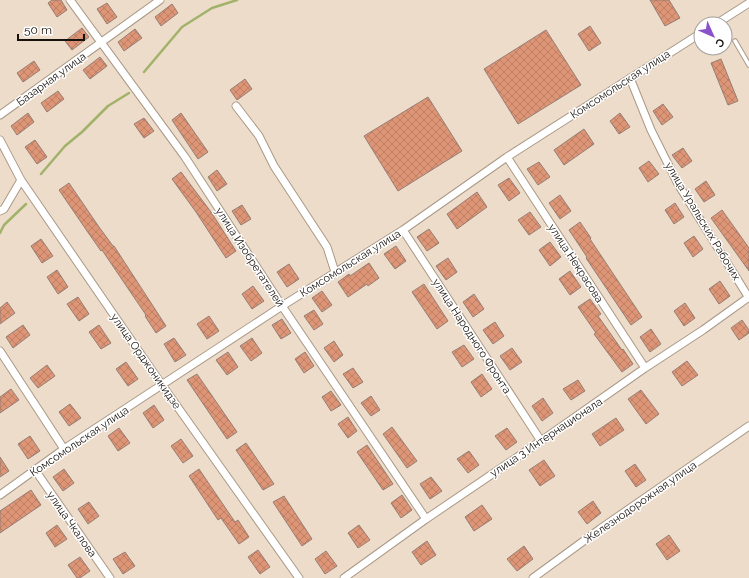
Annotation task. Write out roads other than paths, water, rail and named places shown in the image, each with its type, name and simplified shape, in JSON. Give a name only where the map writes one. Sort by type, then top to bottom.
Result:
[{"type":"street","name":"улица Изобретателей","points":[[70,0],[185,157],[282,306],[426,519]]},
{"type":"street","name":"Базарная улица","points":[[0,115],[160,0]]},
{"type":"street","points":[[729,16],[749,3]]},
{"type":"street","name":"Комсомольская улица","points":[[0,495],[64,449],[282,306],[403,230],[506,158],[693,38]]},
{"type":"street","name":"улица Уральских Рабочих","points":[[630,78],[651,130],[678,184],[749,298]]},
{"type":"street","points":[[236,106],[259,136],[274,166],[327,247],[335,272]]},
{"type":"street","name":"улица Орджоникидзе","points":[[0,140],[21,180],[162,385],[299,578]]},
{"type":"street","name":"улица Некрасова","points":[[506,158],[645,368]]},
{"type":"street","points":[[0,211],[4,209],[21,180]]},
{"type":"street","name":"улица Народного Фронта","points":[[403,230],[542,441]]},
{"type":"street","name":"улица 3 Интернационала","points":[[344,578],[426,519],[749,298]]},
{"type":"street","points":[[0,351],[64,449]]},
{"type":"street","name":"Железнодорожная улица","points":[[533,578],[600,529],[749,426]]},
{"type":"street","name":"улица Чкалова","points":[[35,470],[110,578]]},
{"type":"lane","points":[[734,41],[749,65]]},
{"type":"waterway","points":[[144,72],[182,27],[212,8],[237,0]]},
{"type":"waterway","points":[[41,174],[65,146],[82,132],[108,106],[129,93]]},
{"type":"waterway","points":[[0,233],[4,225],[26,204]]}]
